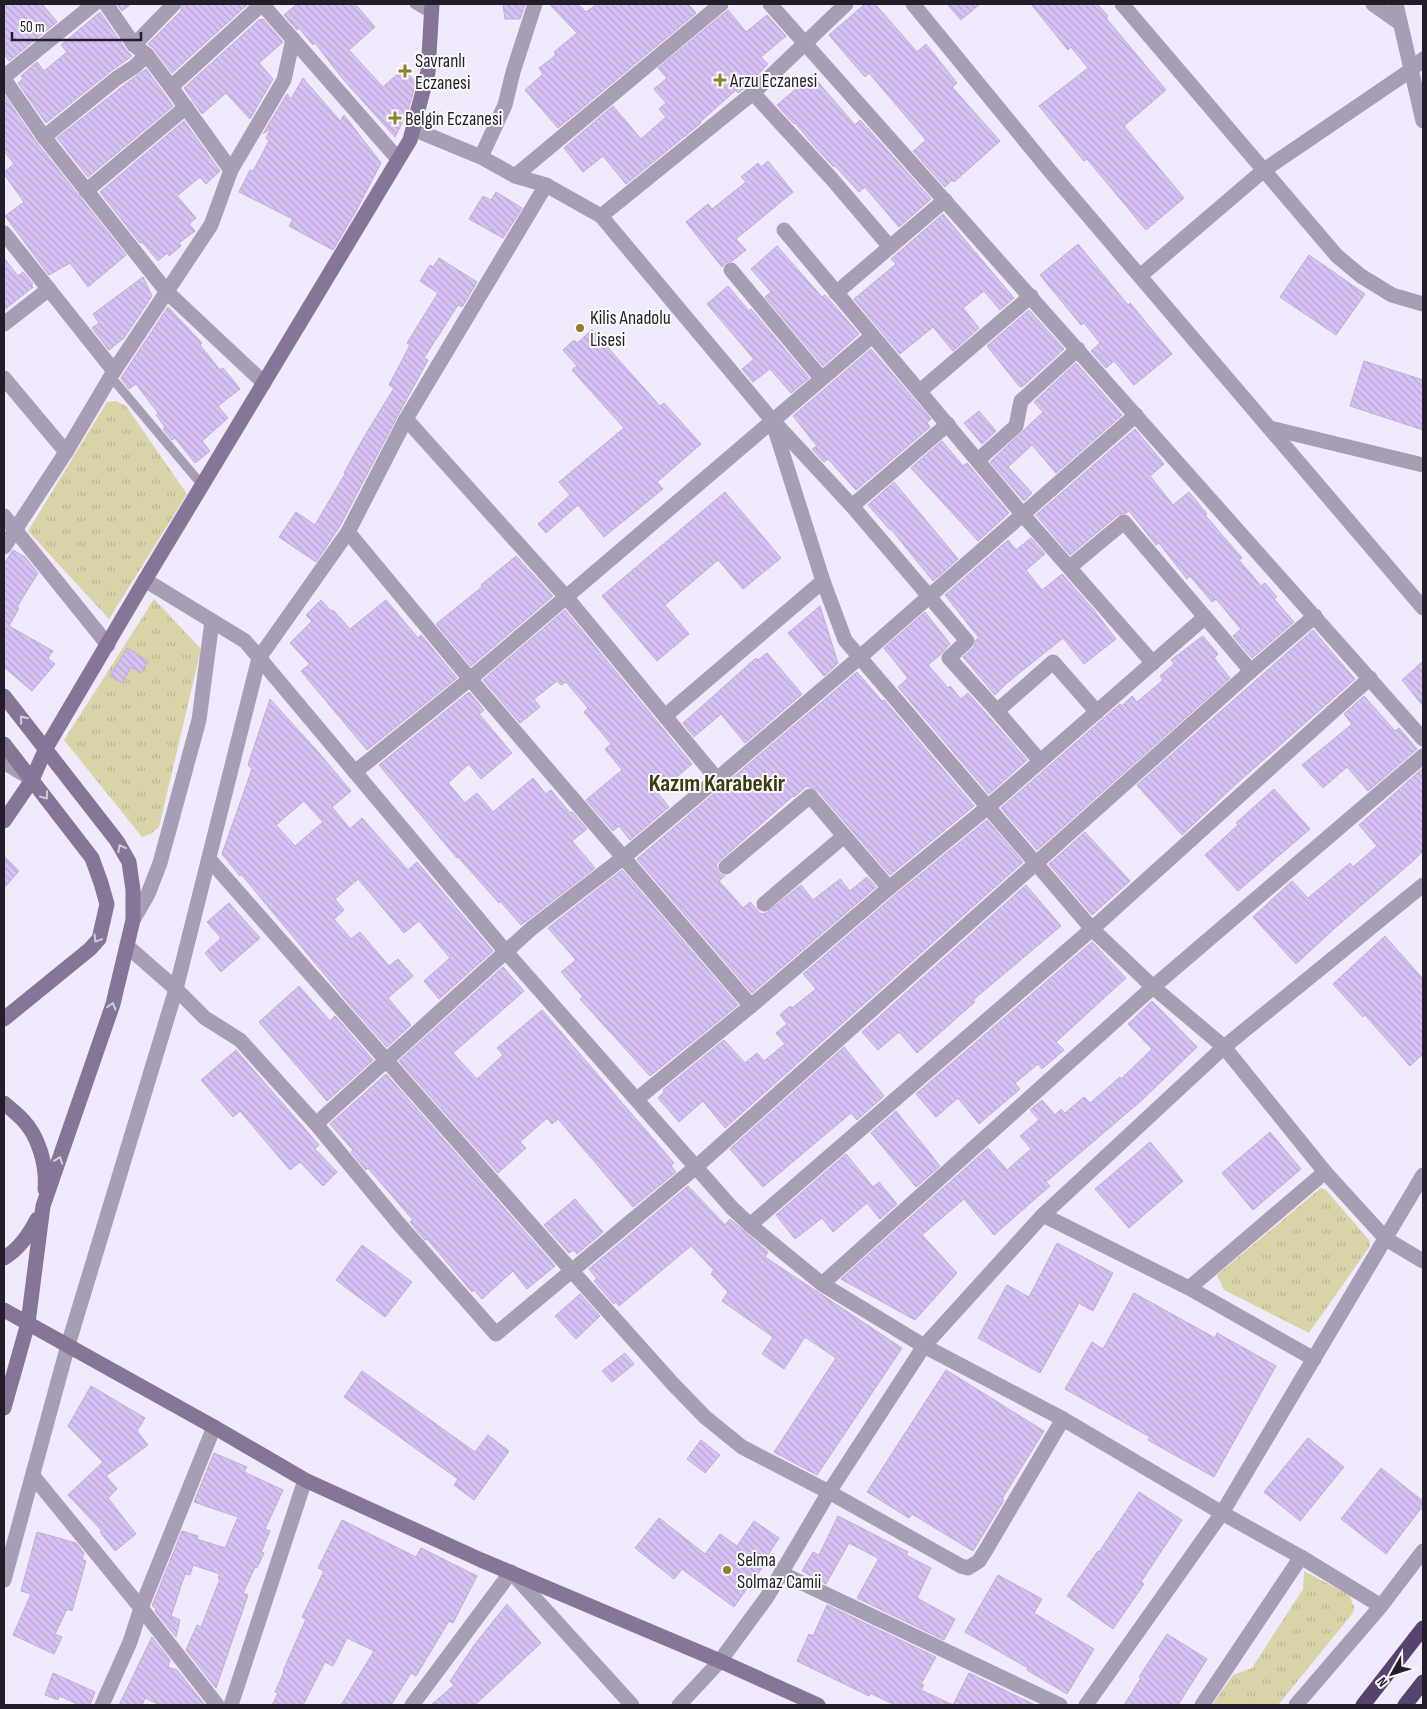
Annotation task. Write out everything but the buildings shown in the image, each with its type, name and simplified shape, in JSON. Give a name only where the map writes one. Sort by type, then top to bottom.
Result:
[{"type":"highway","points":[[1363,1705],[1423,1628]]},
{"type":"highway","points":[[1405,1705],[1423,1682]]},
{"type":"street","points":[[94,4],[4,78],[44,137],[167,292],[264,383]]},
{"type":"street","points":[[106,4],[134,45],[147,55],[231,170]]},
{"type":"street","points":[[134,45],[174,4]]},
{"type":"street","points":[[171,87],[262,4],[398,159]]},
{"type":"street","points":[[481,157],[505,105],[534,4]]},
{"type":"street","points":[[515,176],[721,4]]},
{"type":"street","points":[[770,4],[1423,739]]},
{"type":"street","points":[[601,216],[753,93],[846,4]]},
{"type":"street","points":[[913,4],[1050,171],[1423,608]]},
{"type":"street","points":[[1122,4],[1337,256],[1361,276],[1392,295],[1423,304]]},
{"type":"street","points":[[1372,4],[1400,23]]},
{"type":"street","points":[[1396,4],[1423,120]]},
{"type":"street","points":[[4,820],[32,780],[46,748],[145,580],[410,140],[428,72],[431,9]]},
{"type":"street","points":[[4,547],[66,452],[112,374],[211,225],[231,170],[284,80],[293,39]]},
{"type":"street","points":[[44,137],[147,55]]},
{"type":"street","points":[[1140,276],[1264,170],[1410,70],[1423,59]]},
{"type":"street","points":[[753,93],[831,178],[890,247]]},
{"type":"street","points":[[86,191],[186,107]]},
{"type":"street","points":[[413,129],[481,157],[515,176],[546,184],[601,216],[772,420],[852,506],[967,641],[949,658],[997,710],[1040,761]]},
{"type":"street","points":[[4,1580],[68,1345],[171,984],[209,859],[259,658],[348,532],[406,419],[546,184]]},
{"type":"street","points":[[836,293],[945,200]]},
{"type":"street","points":[[784,230],[1024,514],[1154,663]]},
{"type":"street","points":[[4,232],[112,374]]},
{"type":"street","points":[[731,270],[822,378]]},
{"type":"street","points":[[4,324],[49,289]]},
{"type":"street","points":[[920,391],[1031,296]]},
{"type":"street","points":[[355,772],[567,598],[872,336]]},
{"type":"street","points":[[978,460],[1016,426],[1021,401],[1078,349]]},
{"type":"street","points":[[4,378],[66,452]]},
{"type":"street","points":[[316,1124],[532,928],[624,857],[860,657],[1136,415]]},
{"type":"street","points":[[406,419],[567,598],[716,779]]},
{"type":"street","points":[[772,420],[823,581],[845,640],[1092,929],[1153,987],[1224,1047],[1325,1172],[1386,1239],[1423,1260]]},
{"type":"street","points":[[852,506],[948,424]]},
{"type":"street","points":[[1270,428],[1423,465]]},
{"type":"street","points":[[4,516],[108,645]]},
{"type":"street","points":[[1070,567],[1124,522],[1251,671]]},
{"type":"street","points":[[348,532],[470,679],[751,1006]]},
{"type":"street","points":[[145,580],[245,641],[506,952],[732,1208],[750,1225],[822,1284],[924,1346],[1063,1419],[1222,1513],[1301,1557],[1381,1606]]},
{"type":"street","points":[[665,716],[823,581]]},
{"type":"street","points":[[132,951],[171,984],[205,1018],[240,1040],[316,1124],[399,1224],[496,1334],[696,1166],[1315,616]]},
{"type":"street","points":[[637,1099],[988,807],[1205,617]]},
{"type":"street","points":[[133,920],[148,894],[160,863],[199,720],[212,621]]},
{"type":"street","points":[[997,710],[1053,662],[1096,712]]},
{"type":"street","points":[[750,1225],[1092,929],[1370,678]]},
{"type":"street","points":[[4,696],[117,841],[129,862],[133,890],[132,951],[43,1206],[30,1234],[12,1254],[4,1258]]},
{"type":"street","points":[[4,744],[92,858],[106,904],[99,939],[90,949],[4,1019]]},
{"type":"street","points":[[822,1284],[1153,987],[1423,756]]},
{"type":"street","points":[[4,762],[32,780]]},
{"type":"street","points":[[726,867],[810,796],[889,888]]},
{"type":"street","points":[[764,904],[844,836]]},
{"type":"street","points":[[209,859],[673,1384],[705,1417],[742,1446],[961,1566],[968,1568],[979,1561],[1063,1419]]},
{"type":"street","points":[[680,1705],[720,1661],[767,1597],[829,1492],[924,1346],[1043,1216],[1224,1047],[1423,885]]},
{"type":"street","points":[[4,1103],[24,1120],[39,1146],[46,1176],[28,1323],[4,1408]]},
{"type":"street","points":[[1188,1288],[1325,1172]]},
{"type":"street","points":[[1086,1705],[1222,1513],[1423,1175]]},
{"type":"street","points":[[1043,1216],[1188,1288],[1314,1359]]},
{"type":"street","points":[[4,1310],[305,1480],[511,1572],[818,1705]]},
{"type":"street","points":[[102,1705],[123,1658],[141,1608],[214,1427]]},
{"type":"street","points":[[33,1476],[141,1608],[217,1705]]},
{"type":"street","points":[[230,1705],[305,1480]]},
{"type":"street","points":[[1296,1705],[1381,1606],[1423,1551]]},
{"type":"street","points":[[1202,1705],[1301,1557]]},
{"type":"street","points":[[412,1705],[511,1572]]},
{"type":"street","points":[[511,1572],[632,1705]]},
{"type":"street","points":[[781,1574],[1060,1705]]},
{"type":"lane","points":[[414,4],[431,9]]},
{"type":"lane","points":[[112,374],[202,485]]},
{"type":"green space","points":[[116,401],[126,406],[187,494],[109,619],[28,531],[107,402]]},
{"type":"green space","points":[[154,599],[201,649],[159,827],[152,833],[142,837],[64,740]]},
{"type":"green space","points":[[1321,1188],[1326,1190],[1369,1240],[1370,1246],[1309,1333],[1224,1290],[1217,1275]]},
{"type":"green space","points":[[1304,1571],[1349,1595],[1354,1607],[1353,1613],[1278,1705],[1212,1705],[1233,1675],[1252,1668],[1303,1589]]},
{"type":"place","name":"Savranlı Eczanesi","points":[[405,71]]},
{"type":"place","name":"Arzu Eczanesi","points":[[720,80]]},
{"type":"place","name":"Belgin Eczanesi","points":[[395,118]]},
{"type":"place","name":"Kilis Anadolu Lisesi","points":[[580,328]]},
{"type":"place","name":"Selma Solmaz Camii","points":[[727,1570]]},
{"type":"district","name":"Kazım Karabekir","points":[[717,783]]}]
